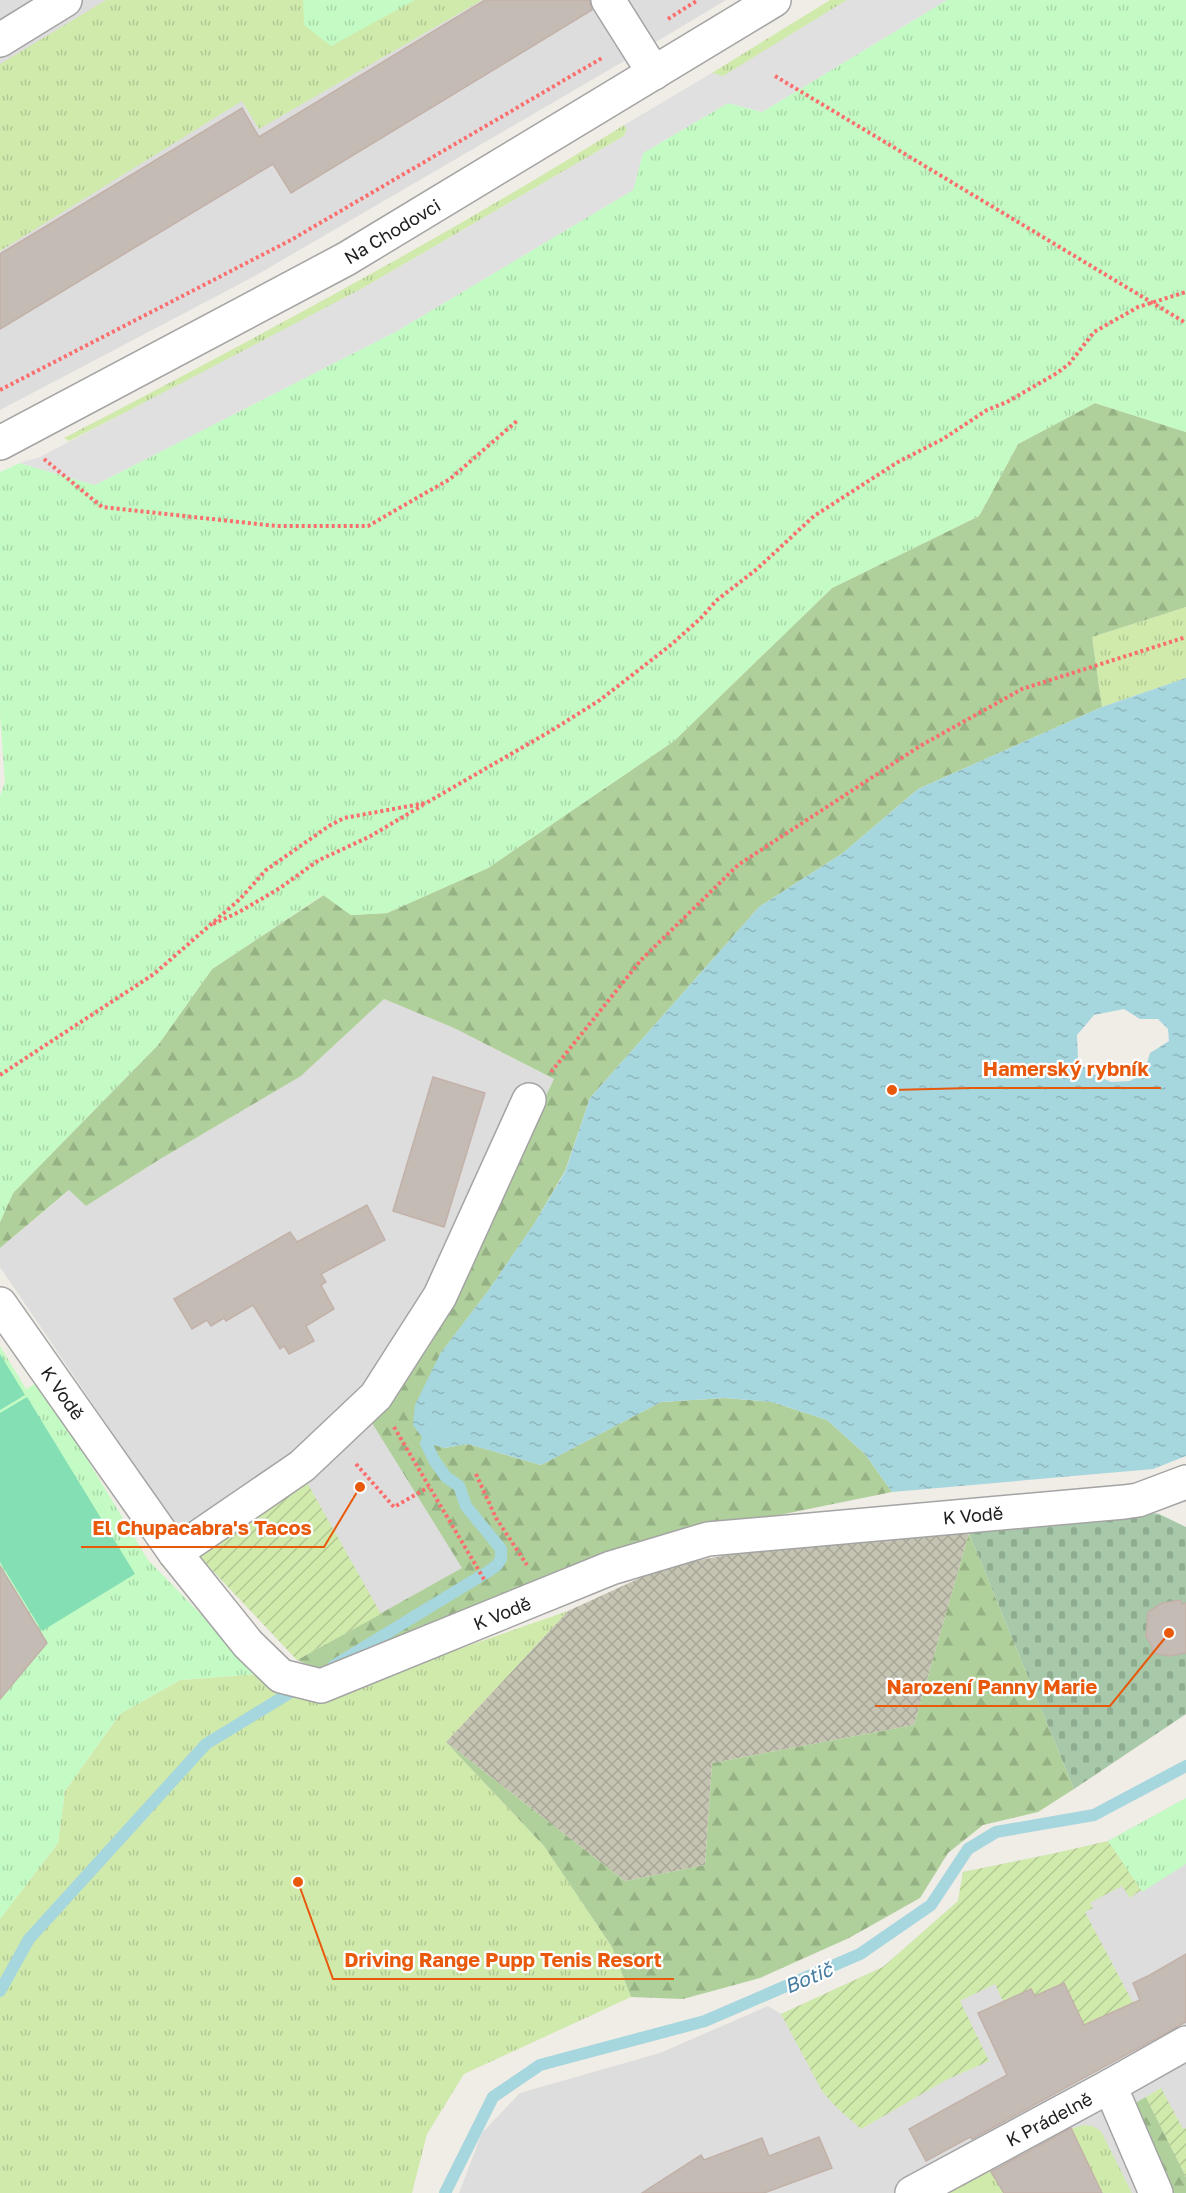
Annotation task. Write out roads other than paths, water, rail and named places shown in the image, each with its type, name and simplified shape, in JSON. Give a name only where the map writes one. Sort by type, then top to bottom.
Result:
[{"type":"street","points":[[0,40],[65,0]]},
{"type":"street","points":[[608,0],[654,73]]},
{"type":"street","name":"Na Chodovci","points":[[0,443],[346,259],[774,0]]},
{"type":"street","points":[[174,1553],[303,1466],[376,1396],[440,1296],[529,1100]]},
{"type":"street","name":"K Vodě","points":[[0,1304],[174,1553],[248,1644],[281,1676],[321,1686],[611,1568],[708,1539],[1124,1502],[1138,1500],[1186,1482]]},
{"type":"street","name":"K Prádelně","points":[[912,2193],[1186,2043]]},
{"type":"street","points":[[1110,2086],[1156,2193]]},
{"type":"water","points":[[1186,678],[1186,1456],[1153,1469],[892,1492],[865,1454],[827,1420],[772,1402],[725,1398],[661,1402],[541,1465],[468,1444],[444,1448],[426,1443],[413,1425],[415,1405],[440,1354],[488,1291],[534,1224],[565,1172],[590,1098],[759,907],[843,853],[918,789],[1102,707]],"holes":[[[1124,1009],[1140,1019],[1158,1019],[1168,1029],[1169,1041],[1150,1053],[1144,1073],[1130,1081],[1111,1082],[1089,1072],[1078,1060],[1077,1035],[1094,1015]]]},
{"type":"waterway","points":[[333,1666],[489,1571],[501,1559],[501,1549],[466,1506],[459,1486],[446,1477],[434,1460],[426,1443],[438,1434]]},
{"type":"waterway","points":[[0,1991],[29,1939],[206,1744],[301,1686]]},
{"type":"waterway","name":"Botič","points":[[445,2193],[493,2097],[540,2065],[705,2021],[860,1954],[931,1905],[968,1849],[996,1832],[1094,1815],[1186,1766]]},
{"type":"place","name":"Hamerský rybník","points":[[892,1090]]},
{"type":"place","name":"El Chupacabra's Tacos","points":[[360,1487]]},
{"type":"place","name":"Narození Panny Marie","points":[[1169,1633]]},
{"type":"place","name":"Driving Range Pupp Tenis Resort","points":[[298,1882]]}]
